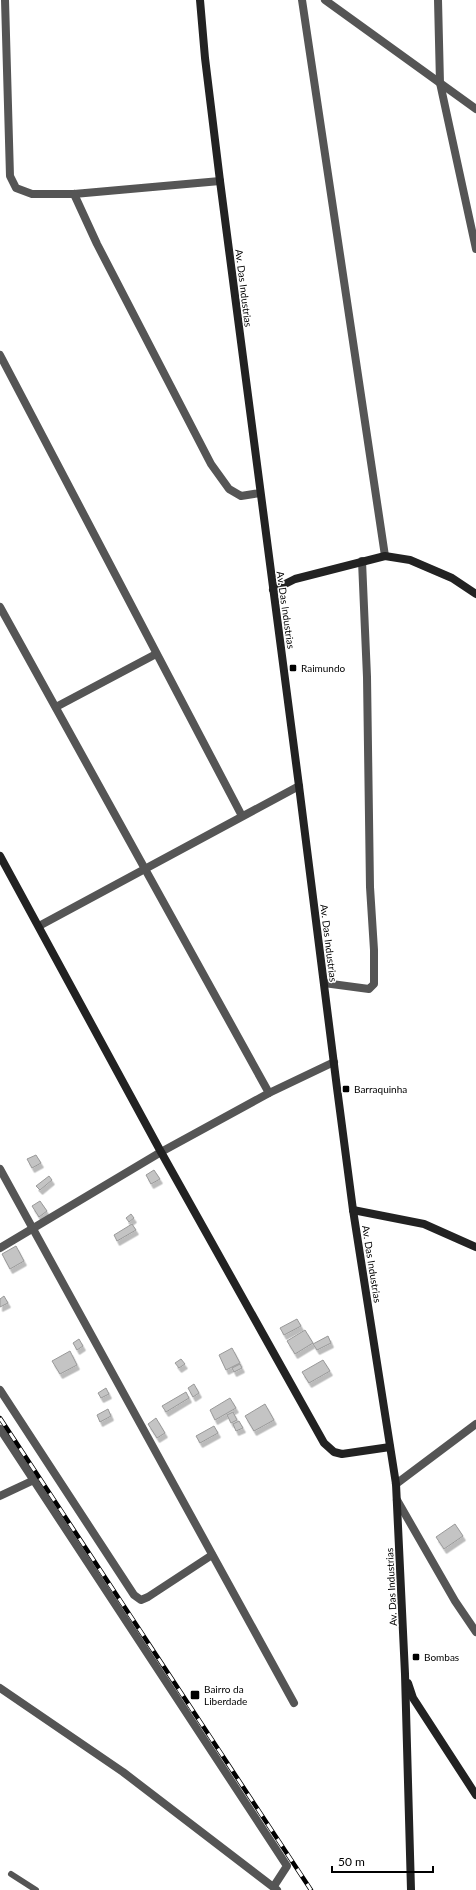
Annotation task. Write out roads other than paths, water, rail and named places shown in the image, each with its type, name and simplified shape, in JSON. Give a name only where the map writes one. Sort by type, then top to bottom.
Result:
[{"type":"main road","name":"Av. Das Industrias","points":[[200,0],[205,58],[220,181],[353,1210],[396,1484],[405,1674],[412,1890]]},
{"type":"main road","points":[[273,590],[295,579],[385,556],[410,560],[452,578],[476,594]]},
{"type":"main road","points":[[0,856],[160,1152],[324,1443],[334,1452],[342,1454],[390,1447]]},
{"type":"main road","points":[[353,1210],[424,1224],[476,1247]]},
{"type":"main road","points":[[405,1674],[413,1698],[476,1795]]},
{"type":"street","points":[[5,0],[3,40],[10,176],[16,188],[32,194],[74,194],[220,181]]},
{"type":"street","points":[[302,0],[385,556]]},
{"type":"street","points":[[325,0],[476,109]]},
{"type":"street","points":[[438,0],[440,84],[476,249]]},
{"type":"street","points":[[74,194],[100,250],[211,464],[229,489],[241,496],[260,493]]},
{"type":"street","points":[[0,355],[242,816]]},
{"type":"street","points":[[324,983],[369,989],[374,984],[370,872],[367,677],[362,561]]},
{"type":"street","points":[[0,607],[269,1093]]},
{"type":"street","points":[[56,707],[156,654]]},
{"type":"street","points":[[39,926],[299,786]]},
{"type":"street","points":[[0,1248],[160,1152],[269,1093],[334,1062]]},
{"type":"street","points":[[0,1169],[294,1703]]},
{"type":"street","points":[[0,1390],[134,1595],[141,1600],[148,1598],[212,1555]]},
{"type":"street","points":[[396,1484],[476,1424]]},
{"type":"street","points":[[0,1429],[287,1866],[276,1888],[123,1772],[0,1688]]},
{"type":"street","points":[[0,1496],[34,1480]]},
{"type":"street","points":[[397,1500],[455,1601],[476,1632]]},
{"type":"lane","points":[[12,1874],[36,1890]]},
{"type":"railway","points":[[0,1418],[311,1890]]},
{"type":"place","name":"Raimundo","points":[[293,668]]},
{"type":"place","name":"Barraquinha","points":[[346,1089]]},
{"type":"place","name":"Bombas","points":[[416,1657]]},
{"type":"place","name":"Bairro da Liberdade","points":[[195,1695]]}]
